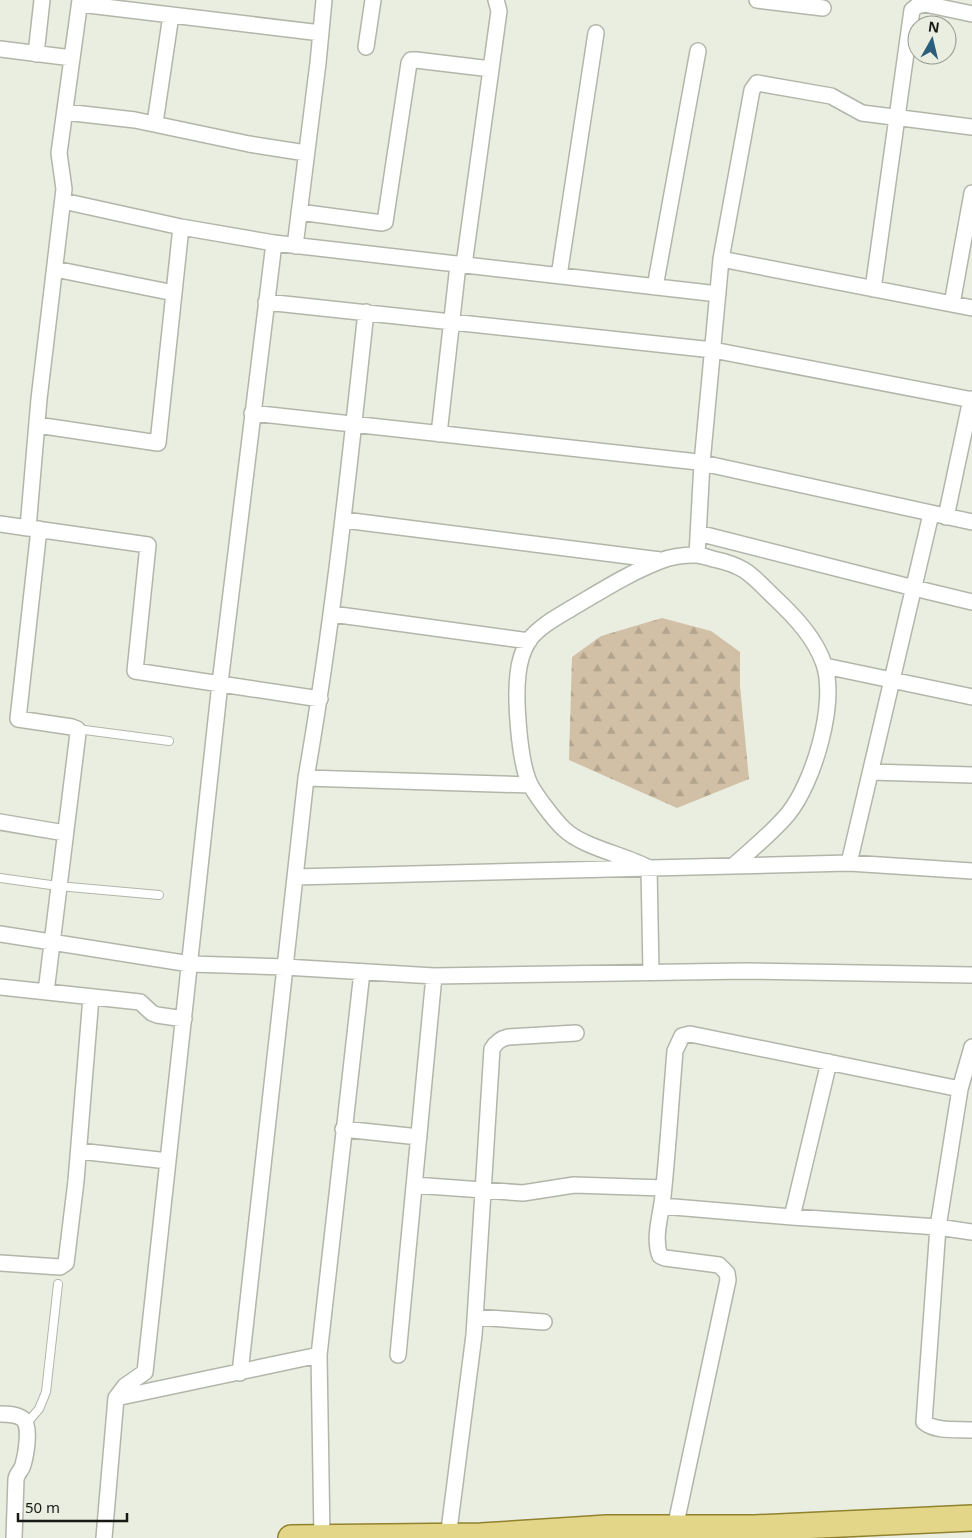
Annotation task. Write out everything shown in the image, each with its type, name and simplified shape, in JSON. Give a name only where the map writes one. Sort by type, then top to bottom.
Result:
[{"type":"main road","points":[[291,1538],[322,1536],[449,1537],[607,1528],[675,1528],[755,1533],[972,1518]]},
{"type":"street","points":[[36,54],[42,0]]},
{"type":"street","points":[[295,246],[324,0]]},
{"type":"street","points":[[366,47],[373,0]]},
{"type":"street","points":[[439,434],[461,265],[499,11],[496,0]]},
{"type":"street","points":[[757,0],[823,8]]},
{"type":"street","points":[[46,992],[78,733],[77,729],[72,727],[18,719],[33,528],[37,426],[64,190],[59,153],[80,2],[321,33]]},
{"type":"street","points":[[873,288],[912,10],[917,6],[925,4],[972,14]]},
{"type":"street","points":[[156,123],[171,14]]},
{"type":"street","points":[[559,276],[596,33]]},
{"type":"street","points":[[0,49],[72,58]]},
{"type":"street","points":[[654,287],[698,51]]},
{"type":"street","points":[[299,212],[385,222],[408,64],[411,60],[416,60],[491,69]]},
{"type":"street","points":[[697,555],[702,463],[721,259],[752,90],[756,83],[831,96],[862,113],[972,126]]},
{"type":"street","points":[[65,112],[112,116],[156,123],[249,144],[306,153]]},
{"type":"street","points":[[952,304],[972,193]]},
{"type":"street","points":[[63,201],[181,227],[295,246],[718,294]]},
{"type":"street","points":[[37,426],[158,443],[181,227]]},
{"type":"street","points":[[104,1538],[116,1398],[125,1386],[145,1372],[220,683],[274,243]]},
{"type":"street","points":[[721,259],[972,308]]},
{"type":"street","points":[[55,269],[174,293]]},
{"type":"street","points":[[266,302],[713,350],[971,399],[946,517]]},
{"type":"street","points":[[240,1373],[306,778],[332,614],[366,312]]},
{"type":"street","points":[[252,413],[702,463],[972,522]]},
{"type":"street","points":[[849,864],[931,514]]},
{"type":"street","points":[[344,520],[662,560],[697,555],[732,563],[745,569],[786,608],[804,628],[818,649],[825,666],[827,687],[826,712],[813,769],[790,812],[773,831],[733,866]]},
{"type":"street","points":[[0,524],[148,544],[135,671],[320,699]]},
{"type":"street","points":[[698,533],[972,602]]},
{"type":"street","points":[[649,868],[634,860],[574,837],[563,829],[530,785],[524,770],[521,752],[517,689],[518,673],[523,654],[529,640],[542,627],[600,590],[662,560]]},
{"type":"street","points":[[332,614],[529,640]]},
{"type":"street","points":[[825,666],[972,697]]},
{"type":"street","points":[[871,772],[972,774]]},
{"type":"street","points":[[306,778],[530,785]]},
{"type":"street","points":[[0,822],[65,833]]},
{"type":"street","points":[[295,877],[849,864],[972,871]]},
{"type":"street","points":[[649,868],[651,972]]},
{"type":"street","points":[[0,934],[190,964],[285,966],[434,976],[746,971],[972,974]]},
{"type":"street","points":[[322,1536],[319,1355],[362,972]]},
{"type":"street","points":[[398,1354],[434,976]]},
{"type":"street","points":[[0,987],[140,1002],[157,1015],[184,1019]]},
{"type":"street","points":[[0,1263],[60,1267],[66,1263],[79,1151],[91,998]]},
{"type":"street","points":[[449,1537],[475,1317],[492,1049],[501,1039],[508,1037],[576,1033]]},
{"type":"street","points":[[675,1528],[728,1280],[727,1273],[719,1265],[660,1256],[656,1242],[664,1188],[675,1051],[678,1042],[682,1036],[690,1034],[960,1089]]},
{"type":"street","points":[[972,1047],[960,1089],[938,1226],[924,1422],[929,1426],[937,1428],[972,1430]]},
{"type":"street","points":[[792,1218],[829,1062]]},
{"type":"street","points":[[344,1129],[419,1137]]},
{"type":"street","points":[[79,1151],[168,1161]]},
{"type":"street","points":[[414,1185],[523,1193],[574,1185],[664,1188]]},
{"type":"street","points":[[662,1206],[792,1218],[938,1226],[972,1232]]},
{"type":"street","points":[[475,1317],[544,1322]]},
{"type":"street","points":[[116,1398],[319,1355]]},
{"type":"street","points":[[0,1414],[18,1416],[24,1419],[28,1433],[23,1467],[16,1479],[14,1538]]},
{"type":"lane","points":[[77,729],[169,741]]},
{"type":"lane","points":[[0,878],[58,886],[159,895]]},
{"type":"lane","points":[[26,1424],[40,1409],[46,1392],[58,1284]]},
{"type":"green space","points":[[662,618],[711,631],[740,652],[740,686],[749,779],[677,808],[569,760],[572,657],[601,636]]}]
